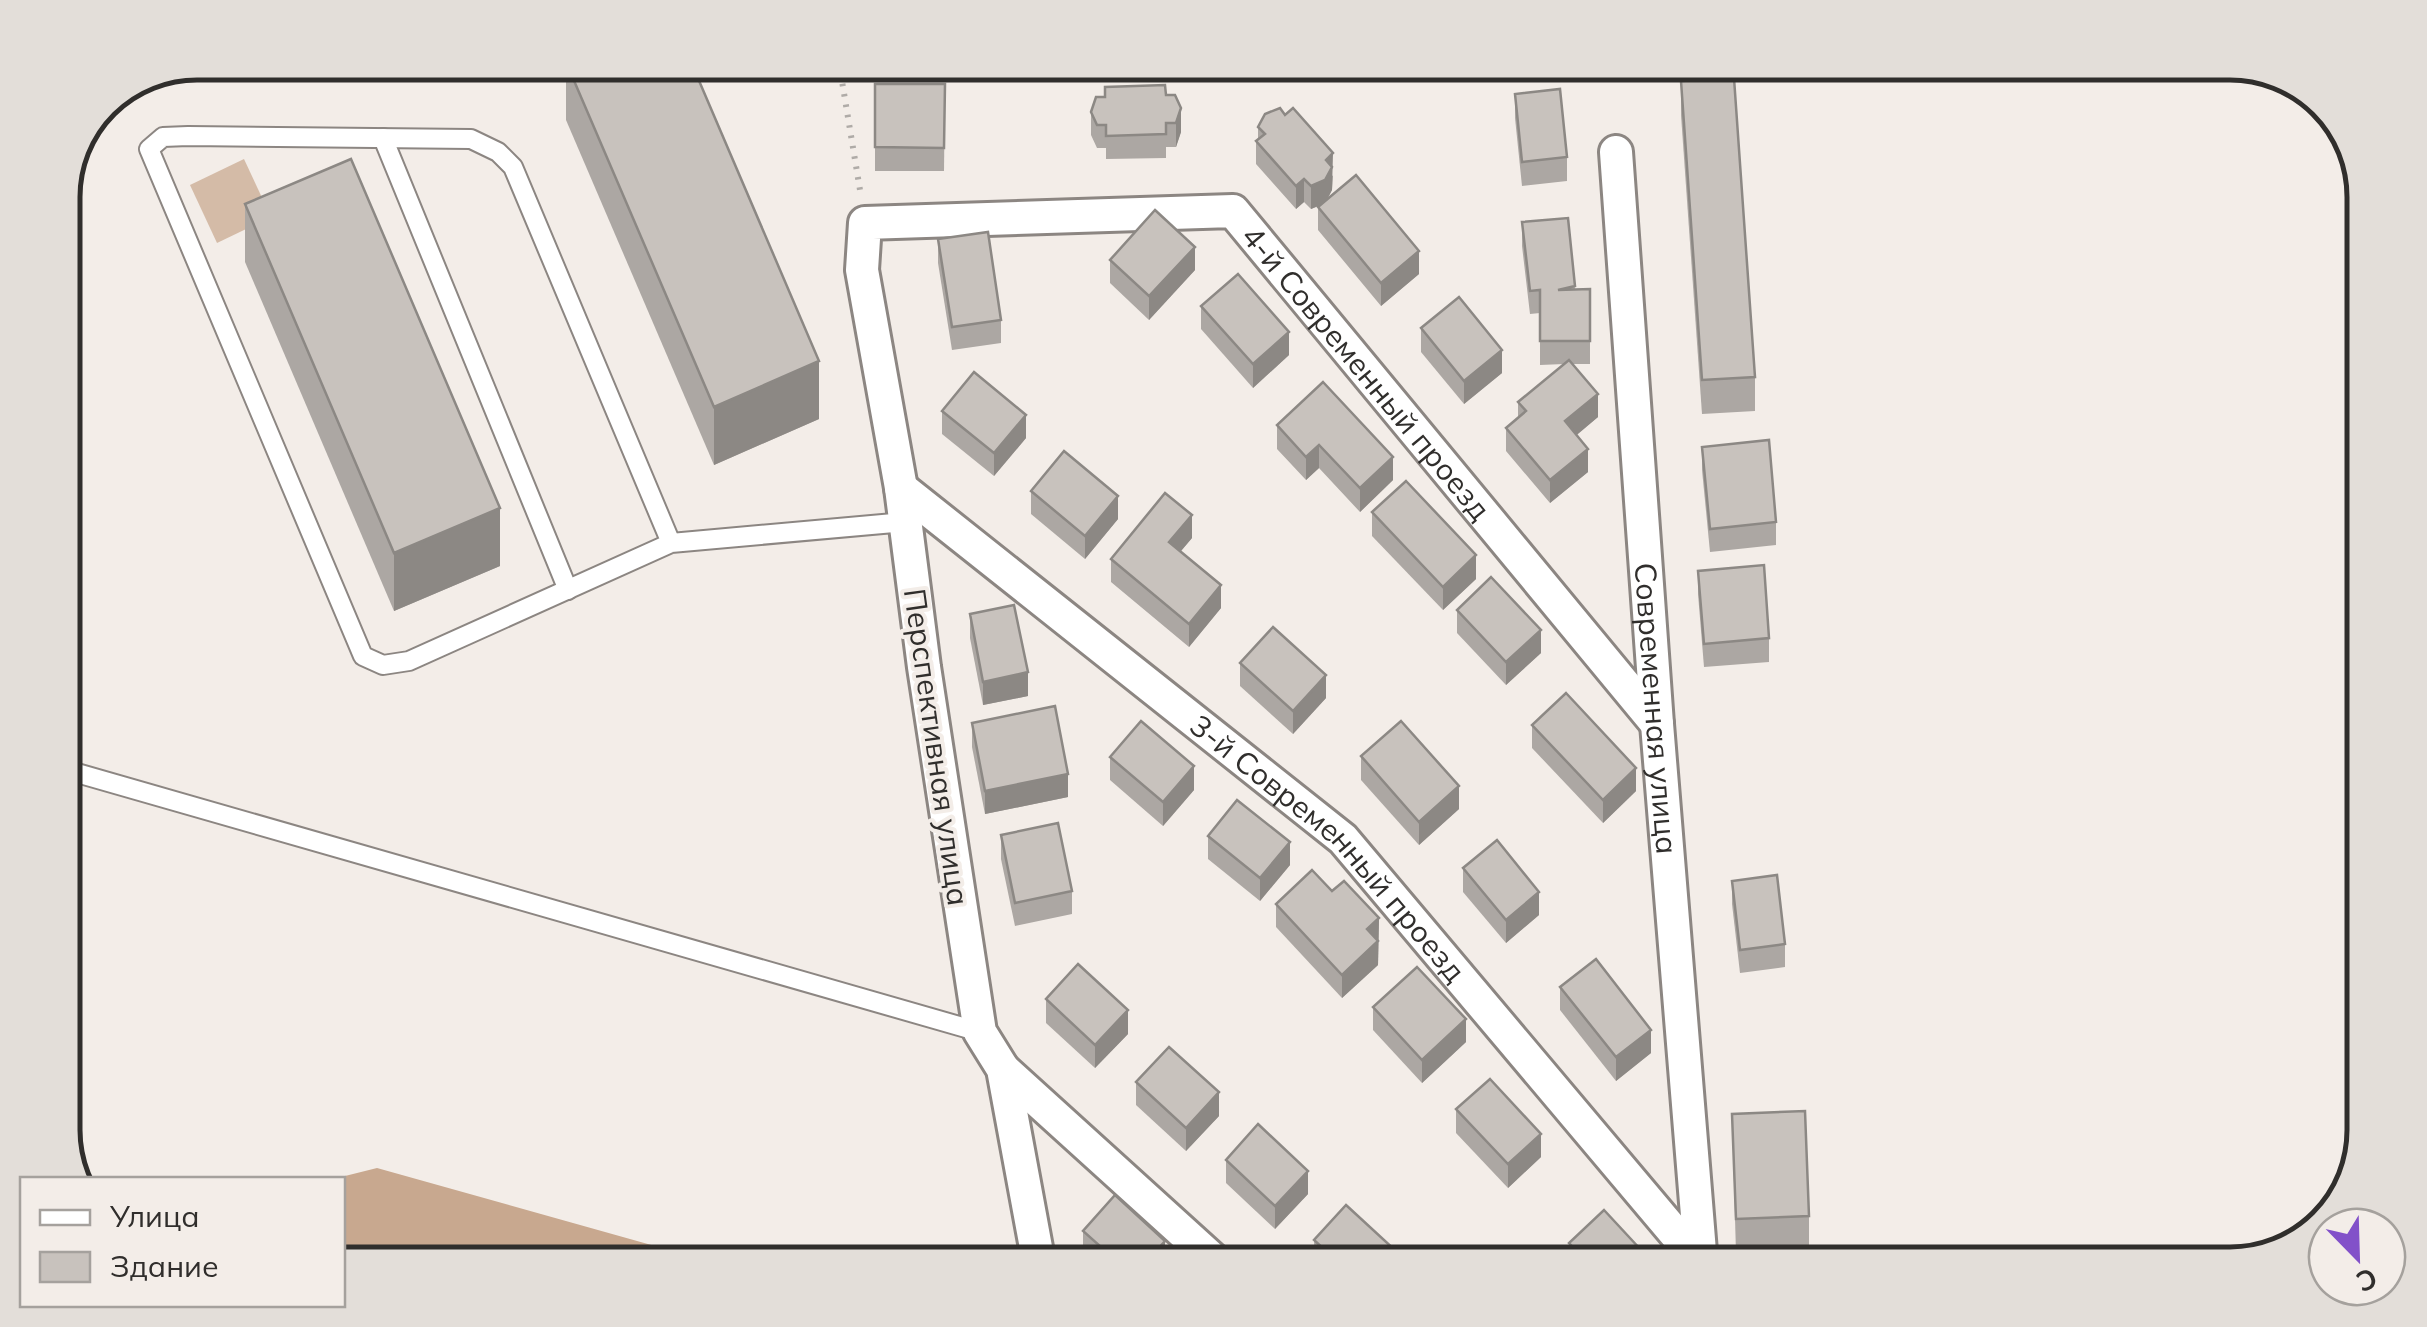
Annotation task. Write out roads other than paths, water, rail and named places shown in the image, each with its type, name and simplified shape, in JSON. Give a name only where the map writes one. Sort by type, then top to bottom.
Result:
[{"type":"street","name":"Современная улица","points":[[1616,152],[1656,724],[1700,1247]]},
{"type":"street","name":"4-й Современный проезд","points":[[865,222],[1233,211],[1656,724]]},
{"type":"street","name":"Перспективная улица","points":[[865,222],[862,270],[900,488],[980,1032],[1003,1069],[1036,1247]]},
{"type":"street","name":"3-й Современный проезд","points":[[900,488],[1343,839],[1687,1247]]},
{"type":"street","points":[[1003,1069],[1199,1247]]},
{"type":"lane","points":[[672,543],[513,167],[498,152],[471,139],[176,136],[163,137],[149,149],[363,656],[383,665],[409,661],[672,543],[905,522]]},
{"type":"lane","points":[[383,138],[568,590]]},
{"type":"lane","points":[[80,774],[980,1032]]}]
